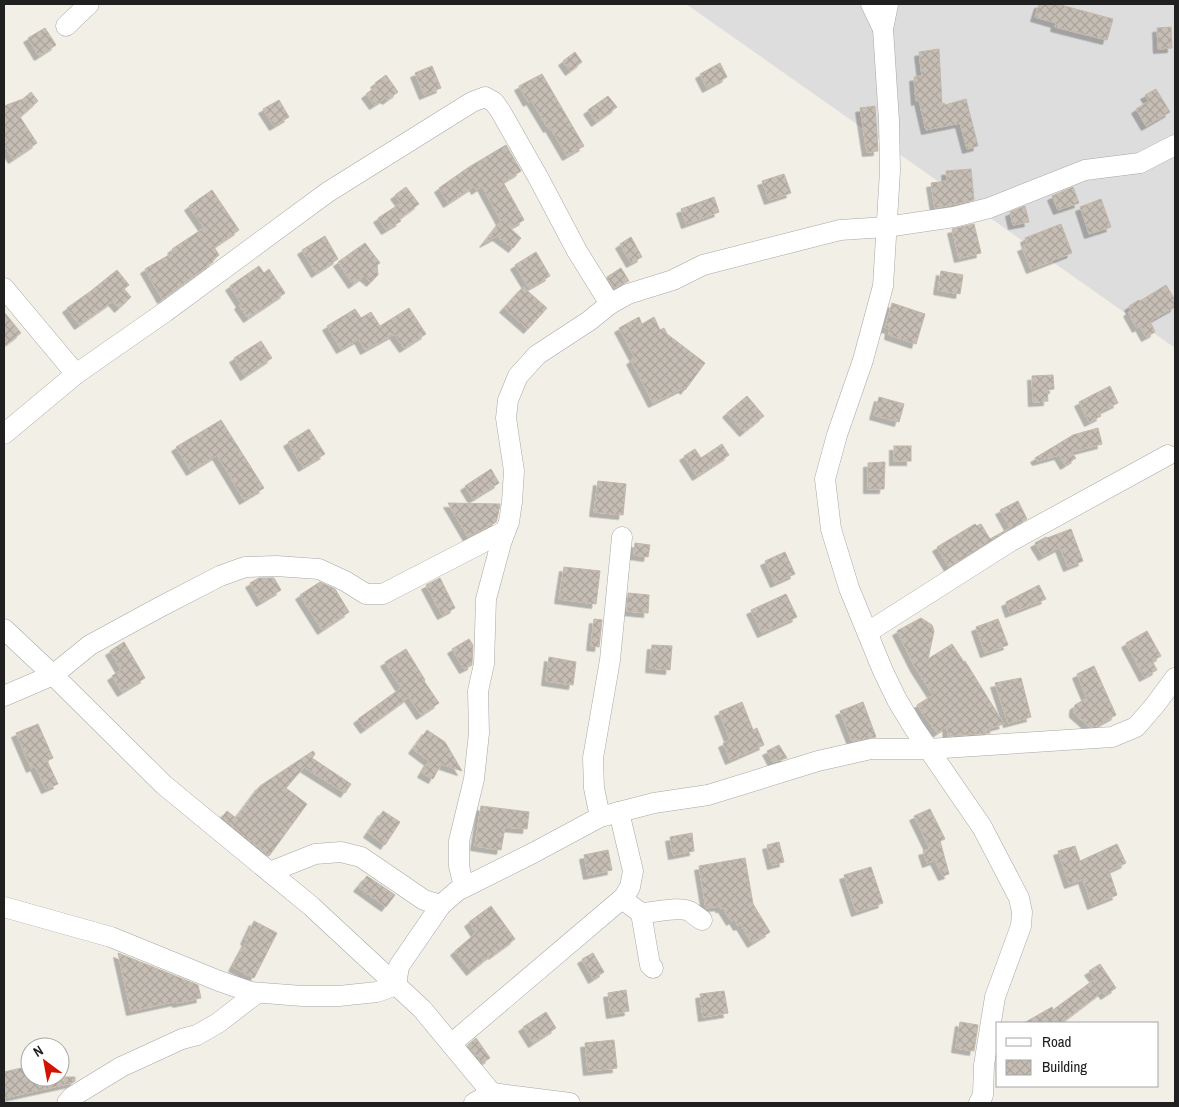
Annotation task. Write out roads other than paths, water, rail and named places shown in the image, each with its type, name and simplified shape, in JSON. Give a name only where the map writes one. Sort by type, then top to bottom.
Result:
[{"type":"street","points":[[66,26],[89,4]]},
{"type":"street","points":[[871,4],[883,29]]},
{"type":"street","points":[[888,4],[883,29],[890,161],[890,198],[886,227],[883,286],[863,360],[834,444],[825,479],[831,529],[850,588],[883,671],[897,700],[982,827],[1019,898],[1022,912],[1021,926],[995,998],[984,1065],[983,1096],[979,1103]]},
{"type":"street","points":[[4,434],[76,374],[165,312],[328,192],[472,102],[485,97],[494,102],[539,178],[577,251],[610,304]]},
{"type":"street","points":[[464,887],[459,866],[459,841],[474,779],[479,733],[478,691],[484,664],[486,598],[509,522],[512,502],[514,471],[506,418],[508,400],[518,376],[537,355],[589,321],[610,304],[628,294],[673,280],[703,265],[840,230],[886,227],[954,217],[989,208],[1085,170],[1140,163],[1175,145]]},
{"type":"street","points":[[4,288],[76,374]]},
{"type":"street","points":[[868,632],[1011,541],[1168,455]]},
{"type":"street","points":[[4,696],[53,675],[90,645],[212,580],[245,567],[276,566],[318,569],[345,581],[366,594],[383,594],[505,531]]},
{"type":"street","points":[[451,1044],[622,899],[630,887],[633,870],[610,814],[594,788],[593,758],[610,660],[622,537]]},
{"type":"street","points":[[4,629],[164,785],[311,906],[422,1008],[496,1098]]},
{"type":"street","points":[[396,985],[399,966],[441,905],[464,887],[610,814],[654,803],[708,796],[818,761],[871,749],[928,748],[1112,737],[1136,727],[1175,678]]},
{"type":"street","points":[[270,872],[315,854],[341,852],[361,857],[424,900],[441,905]]},
{"type":"street","points":[[622,899],[641,913],[677,909],[688,911],[702,920]]},
{"type":"street","points":[[4,907],[111,937],[219,982],[251,992],[302,996],[339,996],[377,992],[396,985]]},
{"type":"street","points":[[641,913],[650,965],[653,968]]},
{"type":"street","points":[[67,1103],[121,1067],[182,1039],[197,1035],[218,1023],[257,993]]},
{"type":"street","points":[[474,1103],[496,1098],[570,1103]]}]
